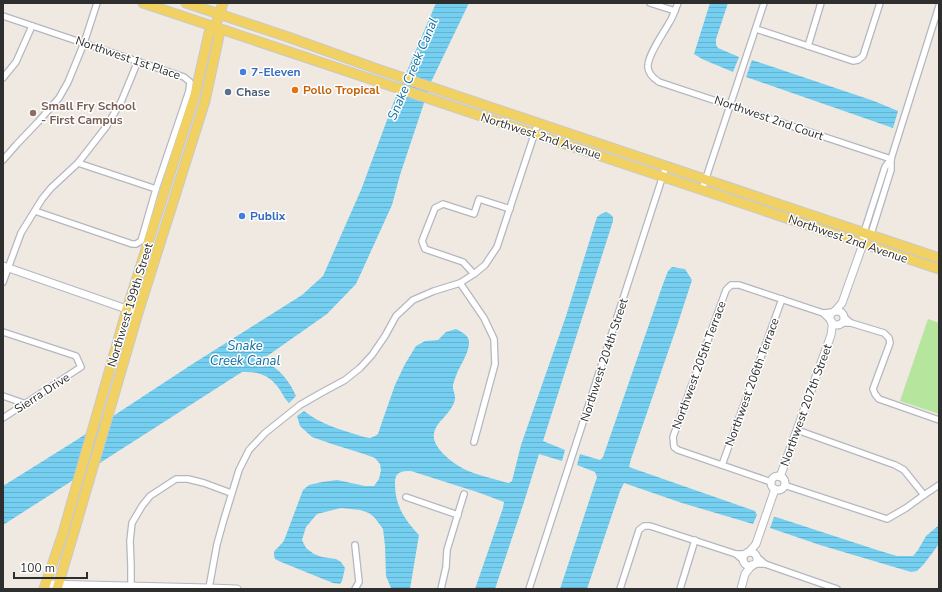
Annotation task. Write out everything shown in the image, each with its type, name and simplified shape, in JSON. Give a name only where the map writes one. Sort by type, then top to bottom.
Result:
[{"type":"main road","name":"Northwest 2nd Avenue","points":[[143,3],[939,269]]},
{"type":"main road","name":"Northwest 2nd Avenue","points":[[188,3],[474,102],[939,258]]},
{"type":"main road","name":"Northwest 199th Street","points":[[45,587],[63,533],[128,309],[195,94],[209,33],[215,27],[223,3]]},
{"type":"main road","name":"Northwest 199th Street","points":[[57,587],[92,473],[138,313],[205,101],[219,36],[215,27]]},
{"type":"street","points":[[3,160],[58,98],[68,82],[84,43],[97,3]]},
{"type":"street","points":[[650,3],[675,11],[678,3]]},
{"type":"street","points":[[702,190],[764,3]]},
{"type":"street","points":[[808,46],[821,3]]},
{"type":"street","points":[[756,29],[853,61],[858,60],[863,56],[880,3]]},
{"type":"street","name":"Northwest 207th Street","points":[[780,477],[891,170],[891,159],[939,6]]},
{"type":"street","name":"Northwest 2nd Court","points":[[675,11],[650,57],[647,66],[649,72],[659,82],[891,159]]},
{"type":"street","name":"Northwest 1st Place","points":[[3,16],[184,77],[190,82],[189,91],[156,190]]},
{"type":"street","points":[[3,78],[16,62],[32,26]]},
{"type":"street","points":[[330,66],[334,54]]},
{"type":"street","points":[[3,282],[6,267],[21,234],[42,199],[51,188],[78,163],[106,127],[121,102],[138,61]]},
{"type":"street","points":[[470,112],[474,102]]},
{"type":"street","points":[[209,588],[217,544],[231,493],[239,470],[249,450],[265,432],[286,415],[321,392],[345,380],[360,368],[372,355],[396,316],[413,300],[434,291],[460,283],[485,265],[497,247],[538,123]]},
{"type":"street","points":[[35,211],[132,244],[136,244],[141,241],[156,190],[78,163]]},
{"type":"street","name":"Northwest 204th Street","points":[[529,589],[666,166]]},
{"type":"street","points":[[474,274],[463,262],[424,249],[422,241],[435,208],[443,204],[474,214],[479,199],[510,209]]},
{"type":"street","points":[[6,267],[138,313]]},
{"type":"street","points":[[460,283],[484,318],[494,339],[495,364],[474,442]]},
{"type":"street","name":"Northwest 205th Terrace","points":[[722,465],[678,450],[674,447],[673,437],[726,290],[731,285],[739,285],[782,299]]},
{"type":"street","points":[[782,299],[823,313],[838,320],[851,322],[884,334],[889,338],[890,343],[873,388],[875,394],[880,399],[939,420]]},
{"type":"street","name":"Northwest 206th Terrace","points":[[722,465],[782,299]]},
{"type":"street","name":"Northwest 207th Street","points":[[834,312],[842,303]]},
{"type":"street","points":[[823,313],[834,312]]},
{"type":"street","points":[[834,312],[830,315],[838,320]]},
{"type":"street","name":"Sierra Drive","points":[[3,332],[76,356],[82,367],[3,418]]},
{"type":"street","points":[[3,396],[26,404]]},
{"type":"street","points":[[797,430],[895,465],[904,470],[924,495]]},
{"type":"street","points":[[722,465],[771,482]]},
{"type":"street","points":[[775,490],[772,487],[771,482],[774,477],[780,477],[784,480],[784,486]]},
{"type":"street","points":[[131,586],[130,541],[132,523],[150,496],[176,479],[188,479],[204,483],[231,493]]},
{"type":"street","points":[[784,486],[887,519],[939,485]]},
{"type":"street","points":[[775,490],[779,490],[784,486]]},
{"type":"street","points":[[740,589],[775,490]]},
{"type":"street","points":[[441,589],[446,567],[447,550],[464,494]]},
{"type":"street","points":[[406,497],[458,515]]},
{"type":"street","points":[[620,589],[639,530],[644,526],[650,526],[695,540],[838,589]]},
{"type":"street","points":[[680,589],[695,540]]},
{"type":"street","points":[[355,545],[359,582],[355,589]]},
{"type":"street","points":[[45,587],[131,586],[237,589]]},
{"type":"green space","points":[[928,319],[939,323],[939,414],[900,401]]},
{"type":"water","name":"Snake Creek Canal","points":[[436,3],[469,3],[431,82],[400,175],[392,205],[356,284],[327,314],[263,359],[264,362],[279,371],[291,385],[296,396],[289,403],[273,381],[269,378],[254,372],[242,372],[3,525],[3,486],[302,295],[323,276],[361,190],[393,104]]},
{"type":"water","points":[[710,3],[728,3],[716,39],[716,45],[718,48],[739,57],[733,72],[694,54]]},
{"type":"water","points":[[752,60],[874,101],[898,111],[893,128],[746,77]]},
{"type":"water","points":[[606,212],[613,217],[613,221],[543,441],[565,450],[562,461],[539,454],[495,589],[475,589],[504,502],[411,471],[400,472],[397,475],[395,483],[395,492],[399,506],[409,524],[419,535],[410,589],[391,588],[386,576],[383,529],[375,518],[369,513],[360,510],[341,508],[317,514],[306,527],[302,540],[306,548],[314,554],[336,559],[341,562],[345,568],[340,584],[333,583],[275,559],[274,552],[285,538],[303,490],[309,485],[337,480],[365,486],[374,486],[379,479],[381,470],[380,464],[375,458],[312,437],[300,426],[297,416],[304,411],[325,424],[364,437],[370,438],[375,436],[378,434],[395,385],[416,346],[425,341],[438,340],[446,332],[456,329],[463,333],[468,338],[469,347],[453,385],[455,396],[454,402],[451,409],[435,429],[434,439],[436,444],[444,455],[466,470],[504,482],[509,483],[512,481],[521,445],[566,316],[597,217]]},
{"type":"water","points":[[672,267],[685,269],[692,280],[629,467],[755,511],[757,515],[753,524],[682,503],[624,483],[587,589],[560,589],[597,477],[595,472],[577,465],[580,454],[600,460],[603,457],[663,284],[668,271]]},
{"type":"water","points":[[774,517],[897,556],[913,556],[926,536],[939,525],[939,544],[917,571],[911,572],[820,545],[770,528]]},
{"type":"place","name":"7-Eleven","points":[[243,72]]},
{"type":"place","name":"Pollo Tropical","points":[[295,90]]},
{"type":"place","name":"Chase","points":[[228,92]]},
{"type":"place","name":"Small Fry School - First Campus","points":[[33,113]]},
{"type":"place","name":"Publix","points":[[242,216]]}]
